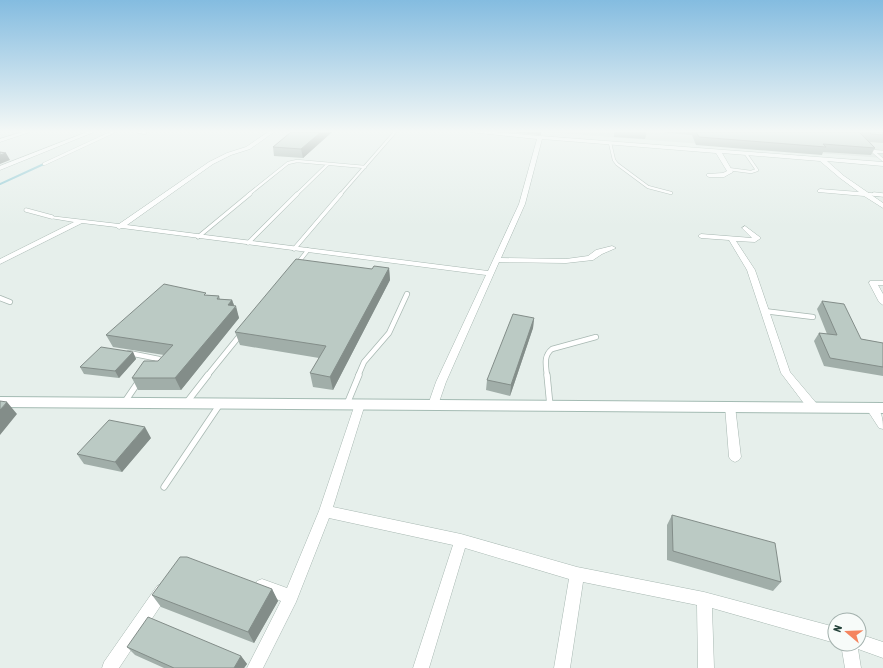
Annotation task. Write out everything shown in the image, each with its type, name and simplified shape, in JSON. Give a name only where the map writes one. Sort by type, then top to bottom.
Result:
[{"type":"street","points":[[0,168],[12,163]]},
{"type":"street","points":[[119,226],[211,163]]},
{"type":"street","points":[[433,405],[441,382],[522,204],[533,163]]},
{"type":"street","points":[[709,175],[724,175],[730,172],[725,163]]},
{"type":"street","points":[[826,163],[842,177],[883,206]]},
{"type":"street","points":[[870,163],[883,164]]},
{"type":"street","points":[[820,191],[866,194]]},
{"type":"street","points":[[52,217],[198,237],[490,273]]},
{"type":"street","points":[[0,262],[81,221]]},
{"type":"street","points":[[701,236],[755,240],[757,238],[745,228]]},
{"type":"street","points":[[731,238],[751,270],[786,373],[813,406]]},
{"type":"street","points":[[496,260],[566,261],[590,258],[599,252],[612,248]]},
{"type":"street","points":[[883,283],[873,283],[883,302]]},
{"type":"street","points":[[0,402],[550,406],[813,406],[877,408],[883,425]]},
{"type":"street","points":[[255,668],[291,597],[325,511],[354,404]]},
{"type":"street","points":[[730,406],[735,458]]},
{"type":"street","points":[[325,511],[461,540],[577,574],[704,599],[827,633]]},
{"type":"street","points":[[421,668],[461,540]]},
{"type":"street","points":[[562,668],[577,574]]},
{"type":"street","points":[[110,668],[170,578]]},
{"type":"street","points":[[249,581],[291,597]]},
{"type":"street","points":[[704,599],[706,668]]},
{"type":"street","points":[[867,645],[883,650]]},
{"type":"street","points":[[850,652],[853,668]]},
{"type":"lane","points":[[198,237],[288,163]]},
{"type":"lane","points":[[319,163],[365,167]]},
{"type":"lane","points":[[294,249],[368,163]]},
{"type":"lane","points":[[616,163],[646,186],[654,190],[671,193]]},
{"type":"lane","points":[[728,169],[751,172],[757,170],[752,163]]},
{"type":"lane","points":[[248,243],[328,164]]},
{"type":"lane","points":[[866,194],[883,195]]},
{"type":"lane","points":[[26,210],[52,217]]},
{"type":"lane","points":[[293,270],[308,250]]},
{"type":"lane","points":[[354,404],[364,362],[369,354],[389,333],[407,294]]},
{"type":"lane","points":[[0,298],[10,302]]},
{"type":"lane","points":[[764,311],[813,317]]},
{"type":"lane","points":[[186,403],[244,330]]},
{"type":"lane","points":[[550,406],[545,360],[547,353],[552,349],[596,337]]},
{"type":"lane","points":[[125,352],[159,359],[148,372]]},
{"type":"lane","points":[[124,403],[142,377]]},
{"type":"lane","points":[[164,487],[221,403]]},
{"type":"building","points":[[296,259],[372,269],[374,266],[389,268],[330,377],[310,373],[326,346],[235,332]]},
{"type":"building","points":[[164,284],[206,293],[204,295],[219,296],[217,299],[232,300],[228,305],[236,306],[175,378],[132,378],[144,361],[158,361],[173,345],[106,335]]},
{"type":"building","points":[[822,301],[844,304],[861,339],[883,343],[883,367],[830,358],[819,333],[837,335]]},
{"type":"building","points":[[513,314],[534,318],[511,385],[487,380]]},
{"type":"building","points":[[101,347],[133,352],[115,371],[80,367]]},
{"type":"building","points":[[0,401],[7,402],[0,410]]},
{"type":"building","points":[[109,420],[145,427],[115,462],[77,454]]},
{"type":"building","points":[[672,515],[775,543],[781,582],[673,551]]},
{"type":"building","points":[[180,557],[187,557],[272,589],[248,632],[152,595]]},
{"type":"building","points":[[148,617],[241,656],[234,668],[174,668],[127,647]]},
{"type":"waterway","points":[[0,184],[46,163]]}]
